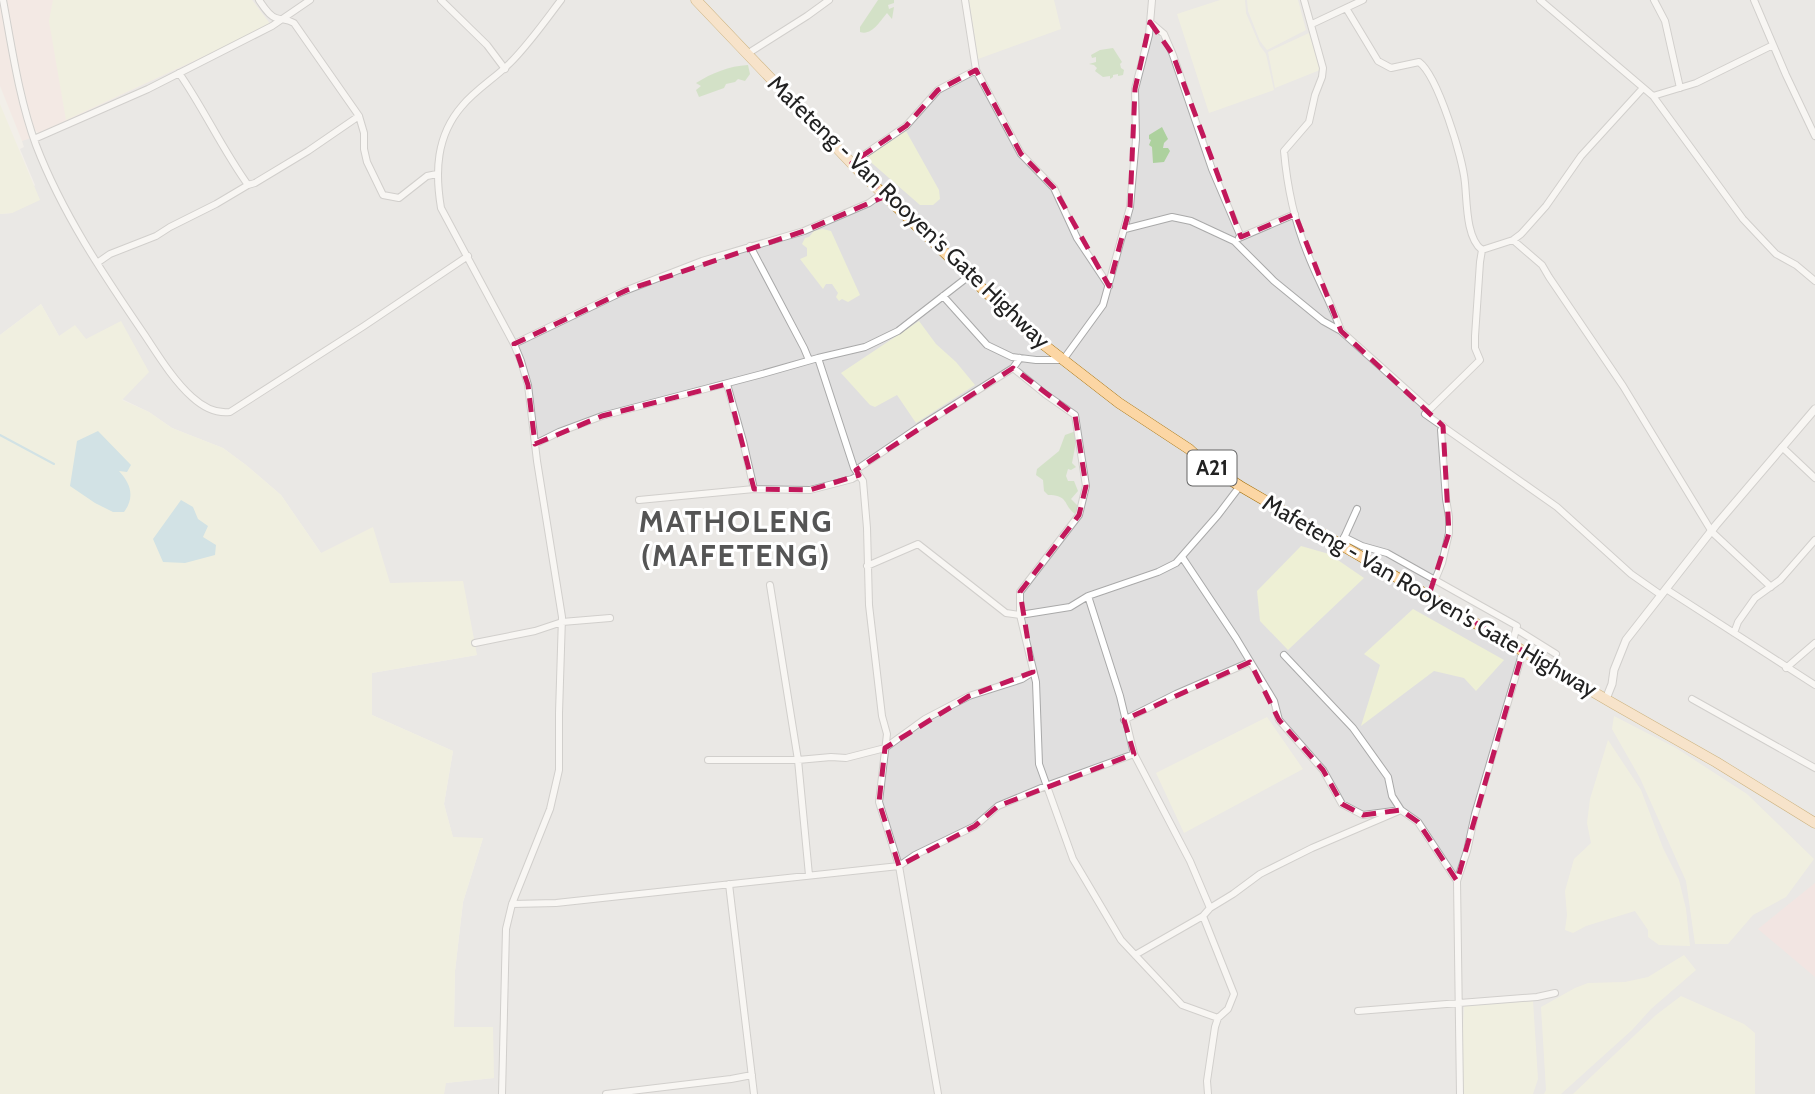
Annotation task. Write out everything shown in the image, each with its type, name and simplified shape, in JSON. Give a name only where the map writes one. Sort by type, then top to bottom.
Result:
[{"type":"main road","name":"Mafeteng - Van Rooyen's Gate Highway","points":[[696,0],[852,163],[969,276],[1030,334],[1119,403],[1240,486],[1343,541],[1815,823]]},
{"type":"street","points":[[3,0],[25,109],[34,139],[58,194],[97,263],[151,344],[190,396],[213,411],[230,412],[468,256]]},
{"type":"street","points":[[259,0],[268,13],[294,23],[359,116],[367,162],[383,195],[399,198],[427,176],[437,174]]},
{"type":"street","points":[[34,139],[148,89],[285,19],[310,0]]},
{"type":"street","points":[[441,0],[487,45],[505,69]]},
{"type":"street","points":[[502,1094],[506,929],[512,904],[550,809],[559,770],[562,622],[528,386],[514,344],[441,208],[437,174],[444,136],[451,121],[463,105],[518,55],[561,0]]},
{"type":"street","points":[[747,54],[829,0]]},
{"type":"street","points":[[965,0],[976,70],[1021,154],[1054,188],[1077,238],[1109,286]]},
{"type":"street","points":[[943,296],[987,345],[1012,357],[1049,361],[1063,359],[1103,305],[1130,207],[1135,152],[1135,89],[1149,35],[1152,0]]},
{"type":"street","points":[[1304,0],[1323,68],[1309,122],[1284,151],[1286,170],[1295,214],[1307,252],[1341,331]]},
{"type":"street","points":[[1312,24],[1363,0]]},
{"type":"street","points":[[1540,0],[1653,96],[1743,219],[1776,254],[1796,265],[1815,281]]},
{"type":"street","points":[[1654,0],[1665,21],[1680,88]]},
{"type":"street","points":[[1754,0],[1815,136]]},
{"type":"street","points":[[1346,8],[1378,61],[1391,68],[1419,62],[1427,72],[1441,97],[1458,151],[1465,182],[1467,216],[1477,246],[1482,250]]},
{"type":"street","points":[[1150,22],[1164,34],[1173,55],[1237,239],[1274,281],[1323,321],[1341,331],[1428,409]]},
{"type":"street","points":[[1653,96],[1696,82],[1773,45]]},
{"type":"street","points":[[852,163],[906,126],[938,90],[976,70]]},
{"type":"street","points":[[179,73],[209,120],[234,167],[248,185]]},
{"type":"street","points":[[1482,250],[1513,240],[1546,206],[1581,156],[1643,88]]},
{"type":"street","points":[[97,263],[110,254],[156,236],[256,183],[359,116]]},
{"type":"street","points":[[514,344],[626,290],[702,261],[804,231],[869,203],[883,193]]},
{"type":"street","points":[[1125,229],[1172,217],[1191,221],[1237,239],[1295,214]]},
{"type":"street","points":[[1513,240],[1542,265],[1623,386],[1712,532],[1771,587]]},
{"type":"street","points":[[751,246],[809,360]]},
{"type":"street","points":[[1482,250],[1475,336],[1475,348],[1480,360],[1425,414],[1557,507],[1630,574],[1734,633],[1815,685]]},
{"type":"street","points":[[535,444],[602,416],[866,347],[898,331],[969,276]]},
{"type":"street","points":[[818,358],[857,473],[863,481],[869,605],[882,716],[887,734],[879,803],[899,866],[938,1094]]},
{"type":"street","points":[[639,500],[754,489],[810,490],[852,479],[919,427],[1013,369],[1020,358]]},
{"type":"street","points":[[1013,369],[1075,415],[1086,485],[1079,515],[1020,592],[1020,615],[1036,682],[1039,764],[1073,859],[1121,940],[1182,1005],[1218,1018]]},
{"type":"street","points":[[727,384],[754,489]]},
{"type":"street","points":[[1606,699],[1626,639],[1716,525],[1815,409]]},
{"type":"street","points":[[1436,580],[1443,563],[1450,517],[1446,499],[1441,430],[1443,426]]},
{"type":"street","points":[[1782,447],[1815,478]]},
{"type":"street","points":[[867,566],[918,544],[1006,613],[1020,615],[1070,607],[1088,596],[1158,572],[1176,563],[1240,486]]},
{"type":"street","points":[[1357,509],[1343,541],[1387,553],[1517,626],[1512,644]]},
{"type":"street","points":[[1734,633],[1755,597],[1780,580],[1815,540]]},
{"type":"street","points":[[1182,557],[1274,701],[1279,720],[1323,770],[1342,804],[1363,815],[1401,810]]},
{"type":"street","points":[[770,585],[798,760],[809,875]]},
{"type":"street","points":[[1088,596],[1120,696],[1134,754],[1190,861],[1210,908]]},
{"type":"street","points":[[475,643],[535,632],[562,622],[610,618]]},
{"type":"street","points":[[1516,629],[1556,654]]},
{"type":"street","points":[[1786,668],[1815,643]]},
{"type":"street","points":[[1460,1094],[1458,881],[1523,650]]},
{"type":"street","points":[[1284,655],[1353,728],[1388,778],[1392,796],[1401,810],[1418,822],[1458,881]]},
{"type":"street","points":[[1125,720],[1176,694],[1250,662]]},
{"type":"street","points":[[708,760],[846,758],[885,748],[925,719],[969,696],[1022,679],[1033,672]]},
{"type":"street","points":[[1692,698],[1815,768]]},
{"type":"street","points":[[512,904],[556,902],[899,866],[915,855],[975,826],[998,806],[1134,754]]},
{"type":"street","points":[[1135,955],[1203,916],[1210,908],[1260,874],[1311,848],[1401,810]]},
{"type":"street","points":[[729,884],[754,1094]]},
{"type":"street","points":[[1203,916],[1234,994],[1228,1009],[1218,1018],[1206,1081],[1208,1094]]},
{"type":"street","points":[[1358,1011],[1537,997],[1555,993]]},
{"type":"street","points":[[606,1094],[752,1075]]},
{"type":"highlighted area","points":[[1150,22],[1173,55],[1241,237],[1295,214],[1341,331],[1443,426],[1449,533],[1429,595],[1523,651],[1457,881],[1418,822],[1401,810],[1363,815],[1342,804],[1323,770],[1279,720],[1250,662],[1124,720],[1134,754],[998,806],[975,826],[899,866],[879,802],[885,748],[969,696],[1033,672],[1020,592],[1079,515],[1086,486],[1075,415],[1013,368],[856,470],[859,475],[810,490],[754,489],[727,384],[602,416],[535,444],[528,385],[514,344],[627,290],[804,231],[886,196],[852,163],[906,126],[938,90],[976,70],[1021,154],[1054,188],[1109,286],[1130,207],[1135,89]]},
{"type":"shaded area","points":[[0,0],[252,0],[271,25],[38,134],[37,131],[30,134],[31,138],[22,141],[0,86]]},
{"type":"shaded area","points":[[252,0],[1815,0],[1815,1094],[444,1094],[445,1083],[494,1078],[454,1027],[455,971],[463,902],[483,838],[453,838],[444,804],[453,751],[372,715],[372,673],[477,655],[390,583],[321,553],[281,495],[223,448],[172,428],[149,412],[122,399],[86,339],[59,336],[41,304],[0,335],[0,214],[12,213],[35,185],[20,149],[24,147],[22,141],[270,25]]},
{"type":"shaded area","points":[[1815,883],[1815,977],[1758,929]]},
{"type":"green space","points":[[53,0],[252,0],[271,25],[66,120],[49,21]]},
{"type":"green space","points":[[878,0],[894,0],[894,3],[888,5],[889,9],[894,7],[892,19],[887,13],[872,30],[860,32],[860,27]]},
{"type":"green space","points":[[969,0],[1054,0],[1061,29],[978,59]]},
{"type":"green space","points":[[1220,0],[1245,0],[1246,13],[1266,54],[1274,90],[1209,113],[1177,14]]},
{"type":"green space","points":[[1247,0],[1298,0],[1306,30],[1267,50],[1260,41],[1248,11]]},
{"type":"green space","points":[[1309,33],[1320,70],[1275,88],[1268,52]]},
{"type":"green space","points":[[1113,48],[1124,70],[1123,75],[1113,75],[1110,79],[1110,76],[1103,77],[1095,71],[1097,68],[1094,65],[1089,64],[1096,62],[1096,57],[1092,58],[1091,55]]},
{"type":"green space","points":[[748,65],[750,74],[745,81],[738,79],[726,84],[724,88],[699,97],[696,90],[701,86],[696,83],[721,71]]},
{"type":"green space","points":[[0,104],[40,200],[12,213],[0,214]]},
{"type":"green space","points":[[1162,127],[1168,139],[1163,148],[1170,151],[1164,162],[1153,163],[1149,135]]},
{"type":"green space","points":[[906,131],[939,190],[940,199],[933,205],[920,205],[866,158]]},
{"type":"green space","points":[[814,231],[831,231],[860,295],[848,302],[842,299],[839,301],[836,297],[838,293],[832,284],[826,284],[823,289],[800,259],[807,256],[807,248],[802,244],[805,238]]},
{"type":"green space","points":[[41,304],[59,336],[75,325],[86,339],[121,321],[149,372],[122,400],[149,412],[172,428],[223,448],[246,465],[281,495],[321,553],[373,527],[390,583],[463,581],[477,655],[372,673],[372,715],[453,751],[444,804],[453,837],[483,838],[463,902],[455,971],[454,1027],[493,1027],[494,1078],[446,1083],[444,1094],[0,1094],[0,335]]},
{"type":"green space","points":[[919,321],[936,344],[975,385],[916,423],[897,395],[875,407],[870,405],[841,373]]},
{"type":"green space","points":[[1076,431],[1072,463],[1076,467],[1068,469],[1066,476],[1068,481],[1074,481],[1078,491],[1071,499],[1078,506],[1075,514],[1063,499],[1048,495],[1044,491],[1043,480],[1036,475],[1037,469],[1059,451],[1065,435]]},
{"type":"green space","points":[[1301,546],[1329,554],[1364,578],[1288,650],[1260,621],[1257,591]]},
{"type":"green space","points":[[1413,609],[1504,660],[1476,691],[1464,678],[1434,671],[1361,726],[1380,665],[1364,654]]},
{"type":"green space","points":[[1614,716],[1676,748],[1747,794],[1814,859],[1786,897],[1753,915],[1728,944],[1695,944],[1686,881],[1640,778],[1612,729]]},
{"type":"green space","points":[[1267,717],[1303,769],[1184,833],[1156,773]]},
{"type":"green space","points":[[1608,740],[1641,790],[1663,848],[1679,880],[1686,909],[1690,946],[1659,945],[1648,937],[1648,930],[1635,911],[1586,926],[1573,933],[1565,930],[1565,891],[1574,859],[1591,843],[1587,823],[1590,799]]},
{"type":"green space","points":[[1684,955],[1696,970],[1561,1094],[1544,1094],[1546,1090],[1541,1007],[1588,983],[1625,982],[1648,977]]},
{"type":"green space","points":[[1681,996],[1744,1024],[1755,1033],[1755,1094],[1573,1094],[1656,1015]]},
{"type":"green space","points":[[1533,1001],[1538,1079],[1533,1094],[1460,1094],[1464,1006]]},
{"type":"water","points":[[98,431],[131,465],[127,472],[119,471],[130,491],[130,501],[124,512],[113,512],[70,486],[77,441]]},
{"type":"water","points":[[181,500],[193,507],[198,519],[208,526],[203,537],[216,545],[215,555],[185,563],[163,562],[153,539]]},
{"type":"waterway","points":[[0,435],[54,464]]},
{"type":"district","name":"MATHOLENG (MAFETENG)","points":[[736,539]]}]
